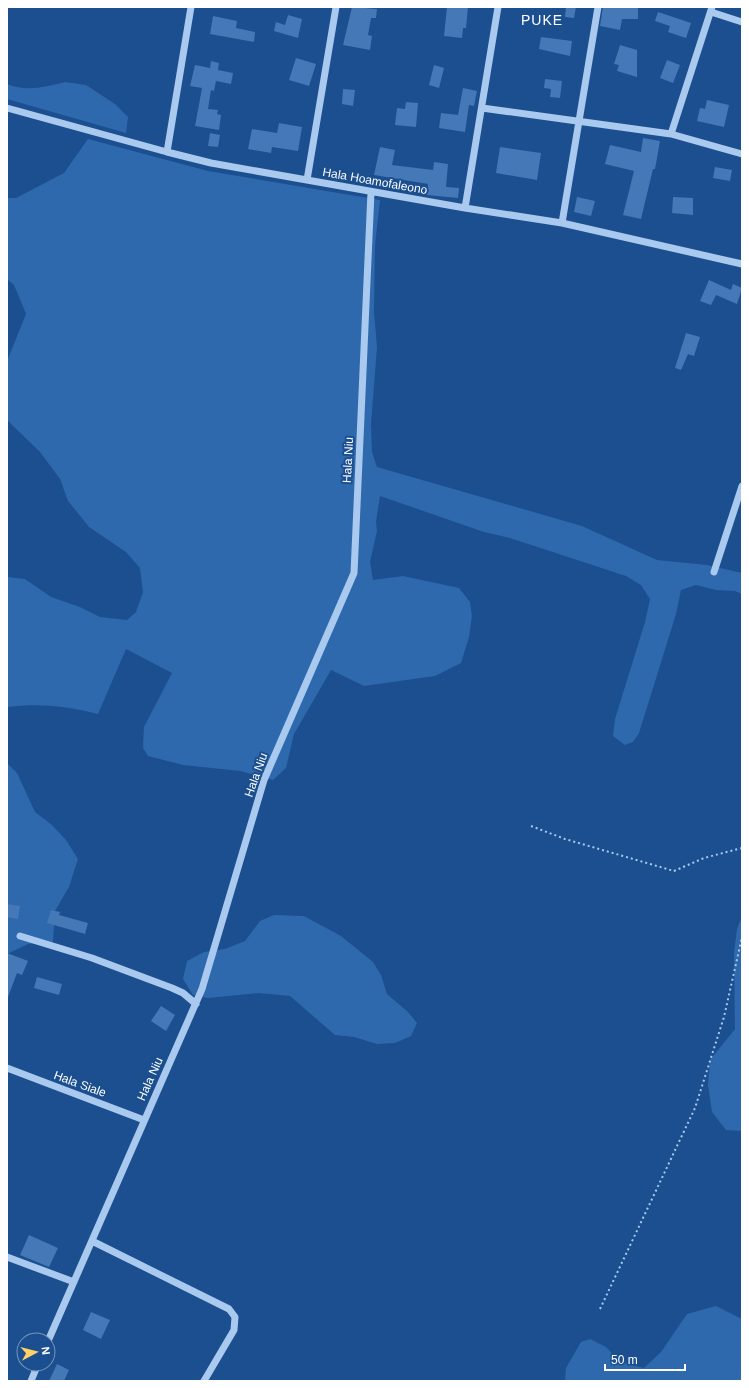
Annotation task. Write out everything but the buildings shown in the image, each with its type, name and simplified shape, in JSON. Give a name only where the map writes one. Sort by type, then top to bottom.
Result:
[{"type":"street","points":[[167,152],[191,7]]},
{"type":"street","points":[[307,180],[336,7]]},
{"type":"street","points":[[465,208],[498,7]]},
{"type":"street","points":[[562,223],[598,7]]},
{"type":"street","points":[[671,134],[711,9],[742,22]]},
{"type":"street","name":"Hala Hoamofaleono","points":[[7,108],[211,163],[371,192],[562,223],[742,264]]},
{"type":"street","points":[[482,108],[671,134],[742,154]]},
{"type":"street","name":"Hala Niu","points":[[52,1332],[202,989],[264,780],[354,573],[371,192]]},
{"type":"street","points":[[714,572],[742,486]]},
{"type":"street","points":[[20,936],[92,958],[183,992],[196,1004]]},
{"type":"street","name":"Hala Siale","points":[[7,1068],[144,1120]]},
{"type":"street","points":[[92,1241],[229,1309],[235,1317],[234,1330],[204,1381]]},
{"type":"street","points":[[7,1257],[74,1282]]},
{"type":"path","points":[[531,826],[565,839],[674,871],[704,858],[742,848]]},
{"type":"path","points":[[600,1309],[695,1108],[724,1017],[742,937]]},
{"type":"shaded area","points":[[65,82],[86,85],[115,104],[128,117],[126,133],[7,99],[7,84],[21,88],[36,88]]},
{"type":"shaded area","points":[[88,139],[208,171],[380,200],[375,245],[374,312],[377,347],[371,424],[372,452],[377,467],[582,526],[657,560],[707,565],[742,573],[742,594],[735,591],[716,590],[696,585],[681,590],[676,614],[639,733],[633,742],[625,745],[613,736],[615,719],[645,622],[650,599],[641,585],[626,576],[510,538],[484,532],[380,496],[376,522],[377,531],[370,562],[373,580],[403,576],[459,588],[470,602],[472,616],[469,637],[461,663],[435,676],[364,686],[331,670],[294,734],[286,768],[273,780],[240,771],[183,765],[148,756],[143,748],[144,727],[172,673],[126,649],[98,714],[52,706],[30,705],[7,707],[7,577],[25,579],[51,597],[80,607],[100,617],[127,620],[136,612],[143,592],[140,568],[126,552],[89,527],[68,501],[60,479],[40,452],[7,420],[7,361],[26,314],[14,285],[7,279],[7,198],[16,198],[64,173]]},
{"type":"shaded area","points":[[7,763],[17,773],[35,812],[52,825],[66,840],[78,859],[69,887],[55,911],[53,942],[28,944],[7,954]]},
{"type":"shaded area","points":[[274,915],[304,916],[341,936],[373,962],[381,975],[387,994],[408,1012],[417,1023],[411,1036],[395,1043],[377,1044],[354,1037],[335,1035],[290,996],[259,993],[208,998],[193,995],[183,979],[187,961],[204,952],[225,949],[245,941],[260,921]]},
{"type":"shaded area","points":[[742,916],[742,1131],[726,1130],[712,1112],[708,1085],[710,1060],[735,1029],[734,953],[737,929]]},
{"type":"shaded area","points":[[716,1306],[742,1319],[742,1381],[565,1381],[566,1368],[581,1342],[590,1339],[606,1347],[620,1362],[644,1368],[661,1352],[687,1314]]},
{"type":"district","name":"PUKE","points":[[542,20]]}]
